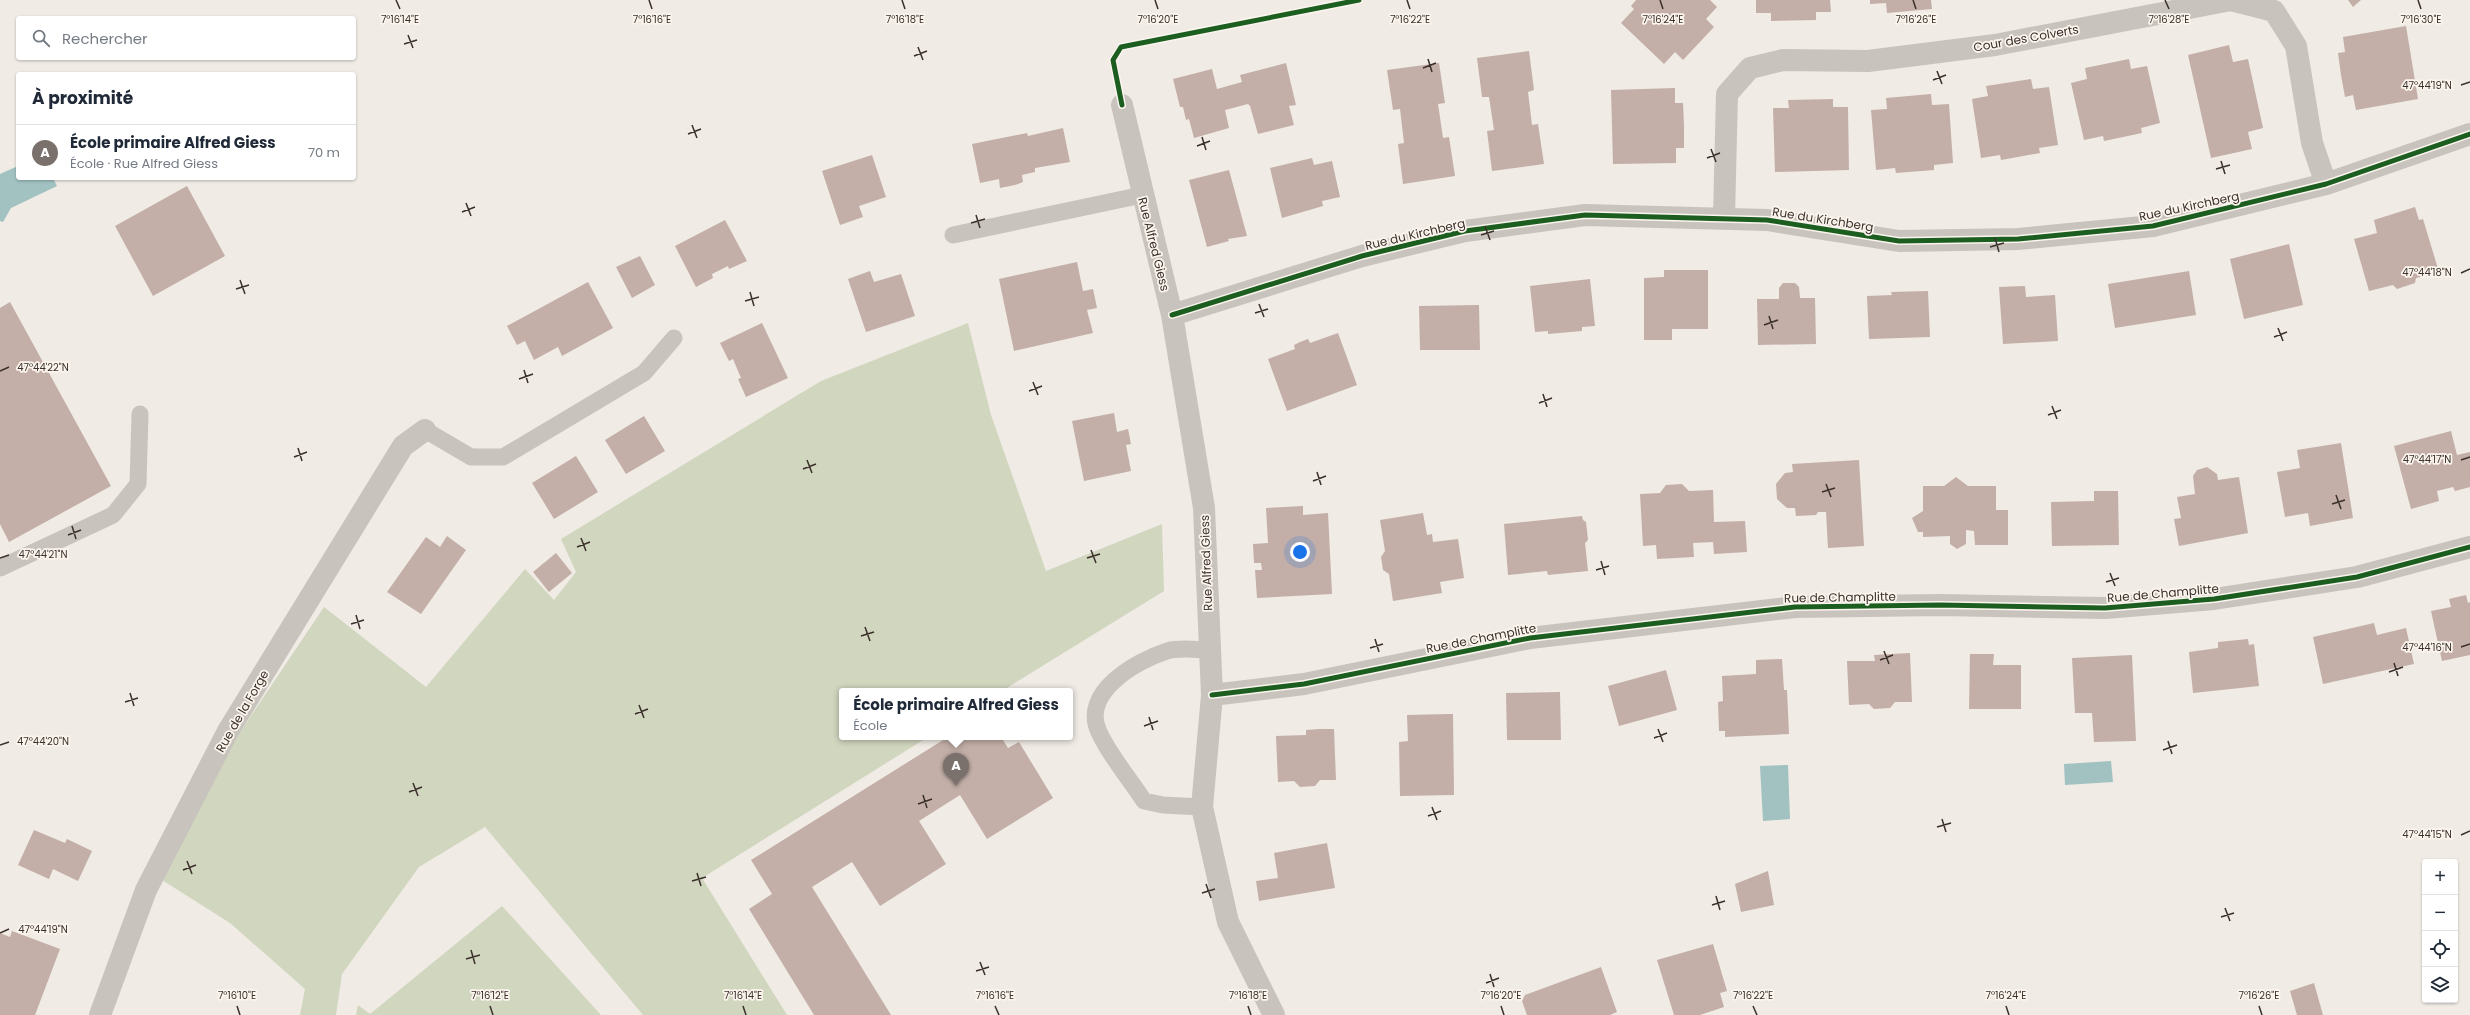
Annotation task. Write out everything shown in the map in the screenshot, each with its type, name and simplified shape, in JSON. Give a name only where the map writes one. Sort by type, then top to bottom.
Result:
[{"type":"street","name":"Cour des Colverts","points":[[1724,217],[1727,94],[1750,68],[1783,60],[1868,61],[1995,45],[2231,0],[2274,11],[2296,46],[2312,143],[2326,184]]},
{"type":"street","name":"Rue Alfred Giess","points":[[1122,105],[1142,195],[1172,315],[1204,508],[1212,695],[1202,807],[1228,922],[1274,1015]]},
{"type":"street","name":"Rue du Kirchberg","points":[[1172,315],[1362,256],[1465,231],[1585,215],[1724,217],[1784,221],[1899,241],[2018,239],[2153,226],[2326,184],[2470,134]]},
{"type":"street","name":"Rue de la Forge","points":[[100,1015],[146,890],[228,731],[403,446],[425,430]]},
{"type":"street","name":"Rue de Champlitte","points":[[1212,695],[1304,684],[1530,638],[1795,607],[1940,605],[2105,608],[2214,598],[2357,577],[2470,547]]},
{"type":"lane","points":[[953,235],[1142,195]]},
{"type":"lane","points":[[425,430],[471,457],[503,457],[644,373],[674,338]]},
{"type":"lane","points":[[0,568],[113,516],[138,484],[140,414]]},
{"type":"lane","points":[[1202,807],[1163,805],[1144,801],[1098,731],[1094,709],[1104,690],[1131,667],[1167,651],[1210,650]]},
{"type":"green space","points":[[968,323],[991,415],[1046,571],[1162,524],[1164,591],[1007,688],[839,688],[839,740],[923,740],[702,878],[787,1015],[643,1015],[485,827],[419,867],[342,974],[336,1015],[300,1015],[305,989],[230,923],[162,880],[238,735],[324,607],[426,687],[525,569],[554,600],[576,572],[561,539],[821,381]]},
{"type":"green space","points":[[502,906],[601,1015],[356,1015],[358,1005],[370,1014]]},
{"type":"water","points":[[16,167],[16,180],[54,180],[57,186],[11,208],[3,222],[0,221],[0,174]]},
{"type":"water","points":[[2111,761],[2113,782],[2065,785],[2064,764]]},
{"type":"water","points":[[1788,765],[1790,819],[1763,821],[1760,766]]},
{"type":"building","points":[[1636,0],[1710,0],[1717,7],[1706,19],[1714,27],[1683,60],[1675,52],[1664,64],[1621,23],[1634,9],[1631,6]]},
{"type":"building","points":[[1756,0],[1830,0],[1831,12],[1816,12],[1816,20],[1771,21],[1771,13],[1756,13]]},
{"type":"building","points":[[1870,0],[1931,0],[1932,9],[1887,13],[1886,3],[1870,4]]},
{"type":"building","points":[[2348,0],[2361,0],[2353,7]]},
{"type":"building","points":[[2406,26],[2418,99],[2356,110],[2353,95],[2345,97],[2341,75],[2338,53],[2345,52],[2343,37]]},
{"type":"building","points":[[2229,45],[2233,62],[2248,59],[2263,128],[2248,132],[2252,149],[2211,158],[2188,55]]},
{"type":"building","points":[[1529,51],[1534,90],[1528,92],[1532,125],[1538,124],[1544,164],[1492,171],[1487,131],[1494,130],[1489,97],[1482,97],[1477,58]]},
{"type":"building","points":[[2129,59],[2131,69],[2147,66],[2160,123],[2141,128],[2142,133],[2104,141],[2103,136],[2084,140],[2071,83],[2087,79],[2085,68]]},
{"type":"building","points":[[1286,63],[1296,105],[1289,106],[1294,125],[1258,134],[1250,106],[1248,104],[1225,110],[1229,128],[1194,138],[1189,119],[1186,120],[1183,107],[1180,107],[1173,79],[1212,69],[1217,89],[1242,82],[1240,75]]},
{"type":"building","points":[[1439,63],[1445,103],[1438,104],[1443,138],[1449,137],[1455,176],[1403,184],[1398,144],[1404,143],[1400,109],[1393,110],[1387,70]]},
{"type":"building","points":[[2031,79],[2033,89],[2049,87],[2058,145],[2039,148],[2040,153],[2001,160],[2000,155],[1981,158],[1972,99],[1988,96],[1986,86]]},
{"type":"building","points":[[1675,88],[1675,103],[1683,103],[1684,126],[1684,148],[1676,148],[1676,163],[1613,164],[1611,90]]},
{"type":"building","points":[[1931,94],[1932,105],[1949,104],[1953,163],[1934,165],[1934,170],[1896,173],[1895,168],[1876,170],[1871,110],[1887,109],[1886,98]]},
{"type":"building","points":[[1833,99],[1833,107],[1848,107],[1849,170],[1775,172],[1773,108],[1789,108],[1788,100]]},
{"type":"building","points":[[1063,128],[1070,162],[1035,168],[1035,172],[1022,175],[1023,182],[1015,185],[1000,188],[999,179],[980,183],[972,144],[1027,133],[1028,136]]},
{"type":"building","points":[[872,155],[886,197],[859,206],[863,217],[840,225],[822,171]]},
{"type":"building","points":[[1312,158],[1314,165],[1332,161],[1340,197],[1322,201],[1323,206],[1282,218],[1270,168]]},
{"type":"building","points":[[1229,170],[1247,236],[1228,239],[1229,241],[1207,247],[1189,180]]},
{"type":"building","points":[[187,186],[225,256],[153,296],[115,226]]},
{"type":"building","points":[[2415,207],[2419,220],[2423,219],[2439,272],[2416,278],[2415,283],[2397,289],[2393,285],[2369,291],[2354,239],[2377,233],[2374,220]]},
{"type":"building","points":[[725,220],[747,261],[729,269],[728,266],[712,274],[713,278],[696,287],[675,246]]},
{"type":"building","points":[[2289,244],[2303,305],[2244,319],[2230,259]]},
{"type":"building","points":[[640,256],[655,285],[632,298],[616,267]]},
{"type":"building","points":[[1077,262],[1083,291],[1093,289],[1097,308],[1087,310],[1093,333],[1014,351],[999,279]]},
{"type":"building","points":[[1664,270],[1708,270],[1708,329],[1672,329],[1672,340],[1644,340],[1644,278],[1664,277]]},
{"type":"building","points":[[870,271],[874,282],[901,274],[915,316],[866,332],[848,279]]},
{"type":"building","points":[[2189,271],[2196,315],[2115,328],[2108,284]]},
{"type":"building","points":[[1590,279],[1595,326],[1582,327],[1582,331],[1548,334],[1548,331],[1535,332],[1530,286]]},
{"type":"building","points":[[588,282],[613,328],[562,356],[558,347],[534,360],[525,341],[517,345],[507,326]]},
{"type":"building","points":[[1783,283],[1795,283],[1799,287],[1800,298],[1815,298],[1816,344],[1758,345],[1757,299],[1779,299],[1779,288]]},
{"type":"building","points":[[2025,286],[2026,297],[2055,295],[2058,341],[2003,344],[1999,287]]},
{"type":"building","points":[[1928,291],[1930,337],[1869,339],[1867,296],[1892,295],[1891,292]]},
{"type":"building","points":[[10,302],[111,486],[9,542],[0,524],[0,308]]},
{"type":"building","points":[[1479,305],[1480,350],[1420,350],[1419,306]]},
{"type":"building","points":[[762,323],[788,378],[746,397],[738,379],[741,378],[733,359],[729,361],[720,343]]},
{"type":"building","points":[[1338,333],[1357,385],[1287,411],[1268,359],[1295,349],[1294,345],[1308,339],[1310,343]]},
{"type":"building","points":[[1114,413],[1117,432],[1128,429],[1131,444],[1126,445],[1131,471],[1084,481],[1072,421]]},
{"type":"building","points":[[644,416],[665,451],[626,474],[605,440]]},
{"type":"building","points":[[2451,431],[2457,455],[2470,452],[2470,487],[2455,491],[2453,487],[2437,491],[2439,501],[2411,509],[2394,446]]},
{"type":"building","points":[[2341,443],[2353,518],[2310,526],[2308,513],[2285,517],[2277,472],[2300,468],[2297,450]]},
{"type":"building","points":[[576,456],[598,492],[554,519],[532,483]]},
{"type":"building","points":[[1859,460],[1864,546],[1828,548],[1826,512],[1818,512],[1816,515],[1796,516],[1795,508],[1787,508],[1777,499],[1776,484],[1785,473],[1793,472],[1792,464]]},
{"type":"building","points":[[2207,467],[2217,474],[2218,480],[2239,477],[2248,533],[2179,546],[2174,519],[2181,518],[2177,497],[2195,494],[2193,476],[2197,470]]},
{"type":"building","points":[[1956,477],[1968,486],[1996,486],[1996,510],[2008,510],[2008,545],[1975,545],[1974,531],[1966,530],[1966,544],[1957,549],[1950,544],[1950,536],[1923,537],[1923,532],[1918,532],[1912,518],[1923,511],[1923,486],[1944,486]]},
{"type":"building","points":[[1682,484],[1689,491],[1713,490],[1714,522],[1745,521],[1747,552],[1714,554],[1713,542],[1693,543],[1694,557],[1657,559],[1656,545],[1643,546],[1640,494],[1660,493],[1666,485]]},
{"type":"building","points":[[2094,491],[2118,491],[2119,545],[2052,546],[2051,502],[2094,501]]},
{"type":"building","points":[[1303,506],[1303,515],[1328,513],[1332,594],[1257,598],[1255,570],[1262,570],[1261,563],[1254,563],[1253,544],[1268,543],[1266,508]]},
{"type":"building","points":[[1423,513],[1427,535],[1432,534],[1433,542],[1458,539],[1464,578],[1440,582],[1442,593],[1393,601],[1389,574],[1383,570],[1381,557],[1385,551],[1380,520]]},
{"type":"building","points":[[1582,516],[1583,520],[1586,522],[1588,540],[1585,543],[1588,571],[1548,575],[1547,571],[1508,575],[1504,524]]},
{"type":"building","points":[[447,536],[466,550],[421,614],[387,592],[426,537],[440,547]]},
{"type":"building","points":[[556,553],[572,573],[549,592],[533,572]]},
{"type":"building","points":[[2466,595],[2468,603],[2470,602],[2470,655],[2442,661],[2431,611],[2451,607],[2449,599]]},
{"type":"building","points":[[2374,623],[2377,635],[2406,628],[2414,664],[2323,684],[2313,637]]},
{"type":"building","points":[[2248,639],[2249,645],[2254,644],[2259,686],[2193,693],[2189,652],[2218,648],[2218,642]]},
{"type":"building","points":[[1910,653],[1912,702],[1895,702],[1890,708],[1874,709],[1869,704],[1849,705],[1847,661],[1875,661],[1874,655]]},
{"type":"building","points":[[1970,654],[1994,654],[1993,665],[2021,665],[2021,709],[1969,709]]},
{"type":"building","points":[[2132,655],[2136,741],[2094,742],[2092,713],[2075,713],[2072,658]]},
{"type":"building","points":[[1782,659],[1784,690],[1787,690],[1789,734],[1725,737],[1725,731],[1719,731],[1718,702],[1723,701],[1722,676],[1756,674],[1756,660]]},
{"type":"building","points":[[1666,670],[1677,710],[1619,726],[1608,686]]},
{"type":"building","points":[[1560,692],[1561,740],[1507,740],[1506,693]]},
{"type":"building","points":[[1453,714],[1454,795],[1400,796],[1399,742],[1408,741],[1407,715]]},
{"type":"building","points":[[1334,729],[1336,780],[1320,780],[1315,786],[1300,787],[1294,781],[1278,782],[1276,736],[1306,735],[1306,730]]},
{"type":"building","points":[[943,740],[1003,740],[1008,748],[1019,742],[1053,798],[987,839],[960,795],[919,821],[946,864],[880,906],[852,862],[812,887],[891,1015],[814,1015],[749,909],[772,894],[751,860]]},
{"type":"building","points":[[34,830],[65,843],[67,839],[92,851],[78,881],[53,869],[49,879],[18,865]]},
{"type":"building","points":[[1327,843],[1335,888],[1259,901],[1256,881],[1278,878],[1274,853]]},
{"type":"building","points":[[1768,871],[1774,905],[1741,912],[1735,884]]},
{"type":"building","points":[[12,931],[60,949],[35,1015],[0,1015],[0,933],[10,937]]},
{"type":"building","points":[[1713,944],[1727,991],[1720,993],[1724,1007],[1700,1015],[1674,1015],[1657,960]]},
{"type":"building","points":[[1601,967],[1617,1012],[1610,1015],[1527,1015],[1522,1001],[1525,995]]},
{"type":"building","points":[[2314,983],[2323,1015],[2297,1015],[2290,991]]},
{"type":"cycle path","points":[[1122,105],[1113,60],[1121,47],[1359,0]]},
{"type":"cycle path","points":[[1172,315],[1362,256],[1465,231],[1585,215],[1767,220],[1899,241],[2018,239],[2153,226],[2326,184],[2470,134]]},
{"type":"cycle path","points":[[1212,695],[1304,684],[1530,638],[1795,607],[1940,605],[2105,608],[2214,599],[2357,577],[2470,547]]},
{"type":"place","name":"École primaire Alfred Giess","points":[[956,786]]}]
